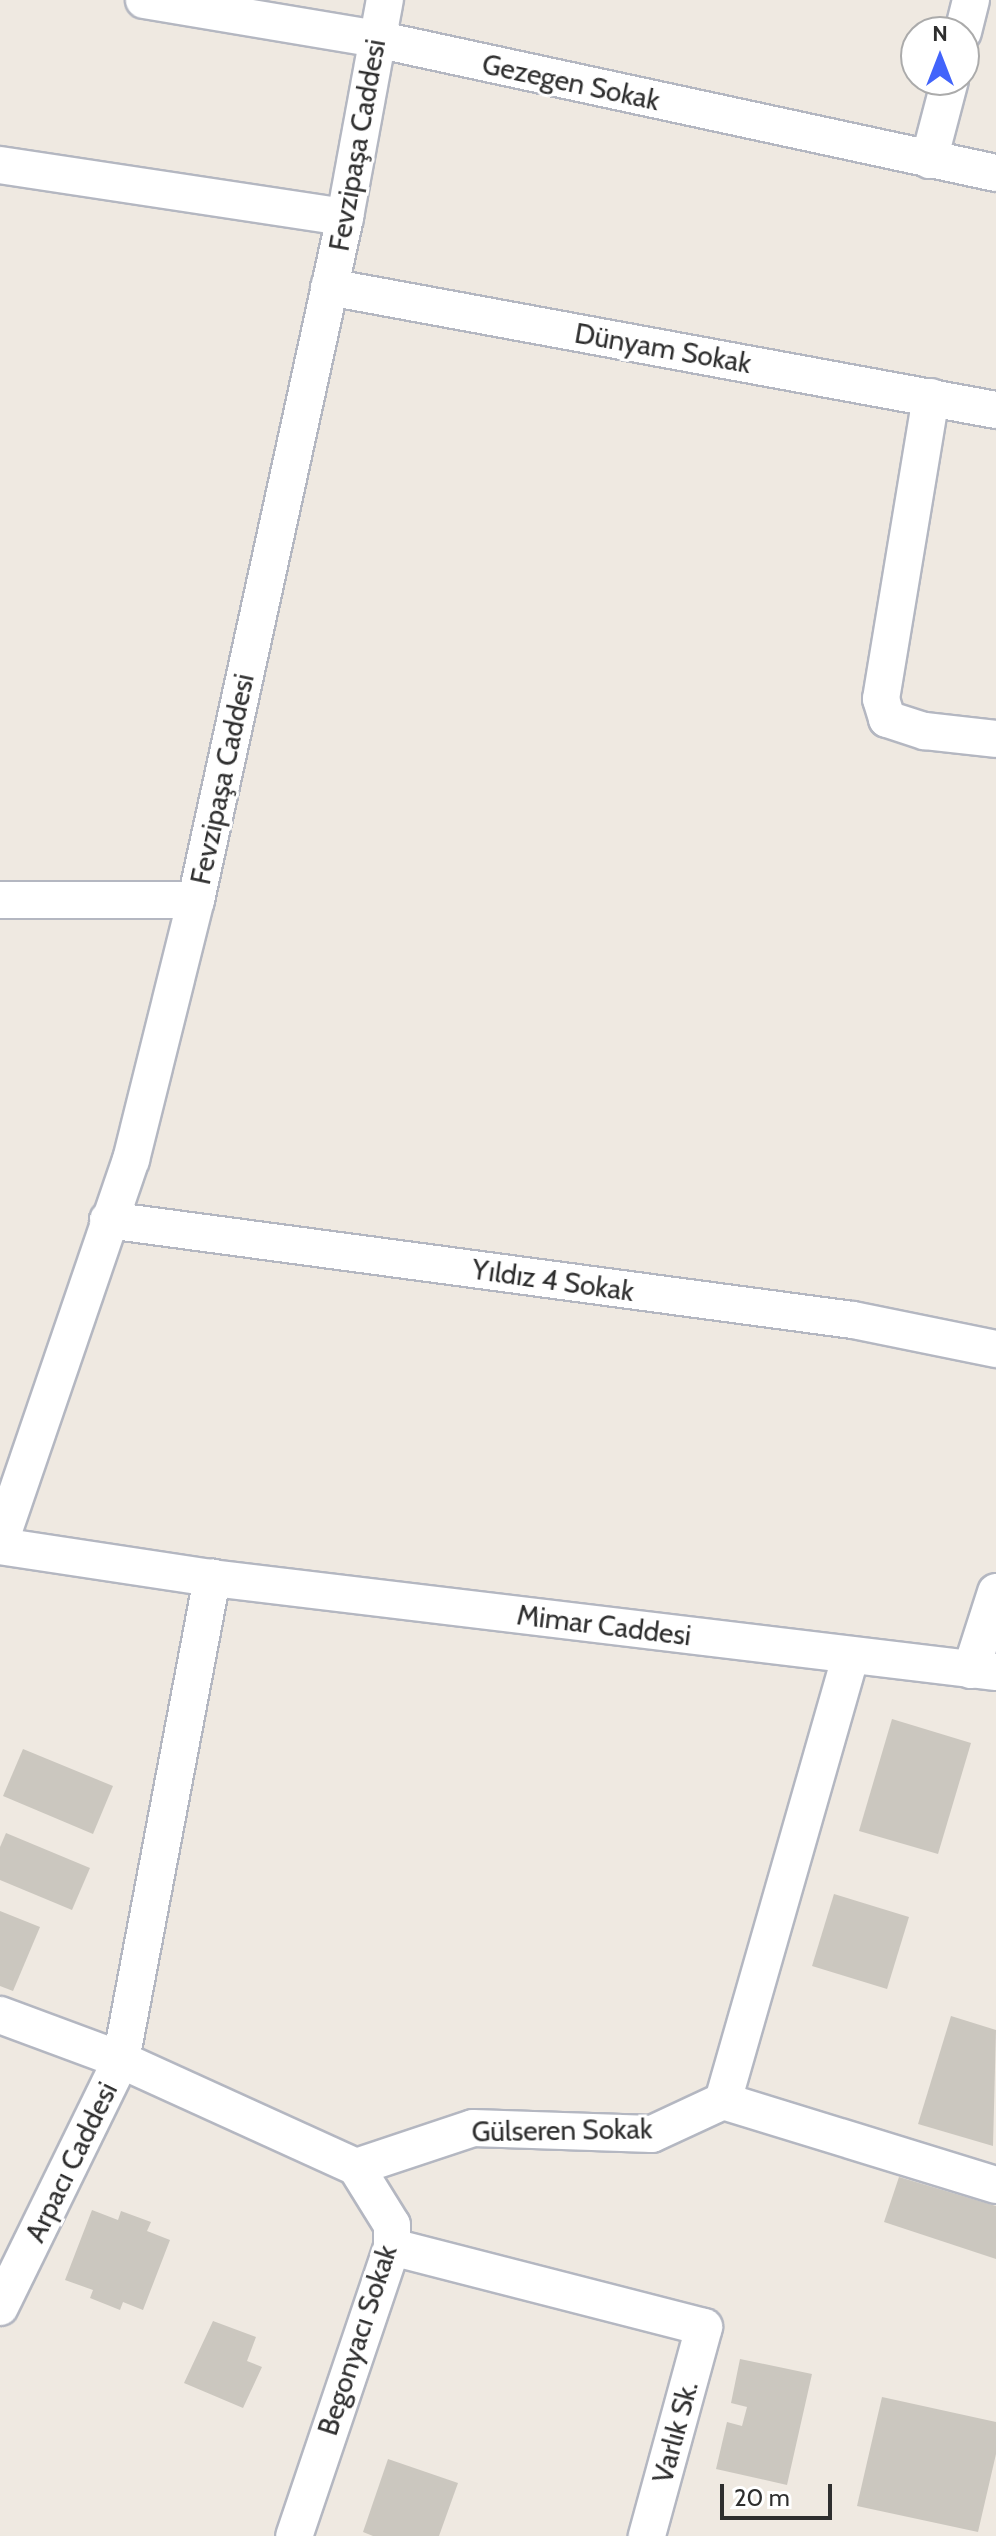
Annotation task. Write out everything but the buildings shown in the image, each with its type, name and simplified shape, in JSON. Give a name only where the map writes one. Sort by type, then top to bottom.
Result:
[{"type":"street","name":"Gezegen Sokak","points":[[144,0],[376,39],[996,173]]},
{"type":"street","name":"Fevzipaşa Caddesi","points":[[0,1544],[131,1160],[196,900],[345,217],[385,0]]},
{"type":"street","points":[[929,160],[946,96]]},
{"type":"street","points":[[0,165],[345,217]]},
{"type":"street","name":"Dünyam Sokak","points":[[329,287],[996,410]]},
{"type":"street","points":[[931,397],[881,699],[887,719],[925,731],[996,739]]},
{"type":"street","points":[[0,900],[196,900]]},
{"type":"street","name":"Yıldız 4 Sokak","points":[[108,1220],[853,1320],[996,1349]]},
{"type":"street","name":"Mimar Caddesi","points":[[0,1544],[212,1578],[984,1671]]},
{"type":"street","name":"Arpacı Caddesi","points":[[0,2307],[121,2060],[212,1578]]},
{"type":"street","points":[[984,1671],[996,1592]]},
{"type":"street","points":[[851,1656],[723,2101],[996,2185]]},
{"type":"street","points":[[0,2015],[121,2060],[356,2167]]},
{"type":"street","name":"Gülseren Sokak","points":[[356,2167],[473,2128],[652,2134],[723,2101]]},
{"type":"street","name":"Begonyacı Sokak","points":[[294,2536],[392,2247],[392,2225],[356,2167]]},
{"type":"street","name":"Varlık Sk.","points":[[392,2247],[704,2327],[647,2536]]}]
